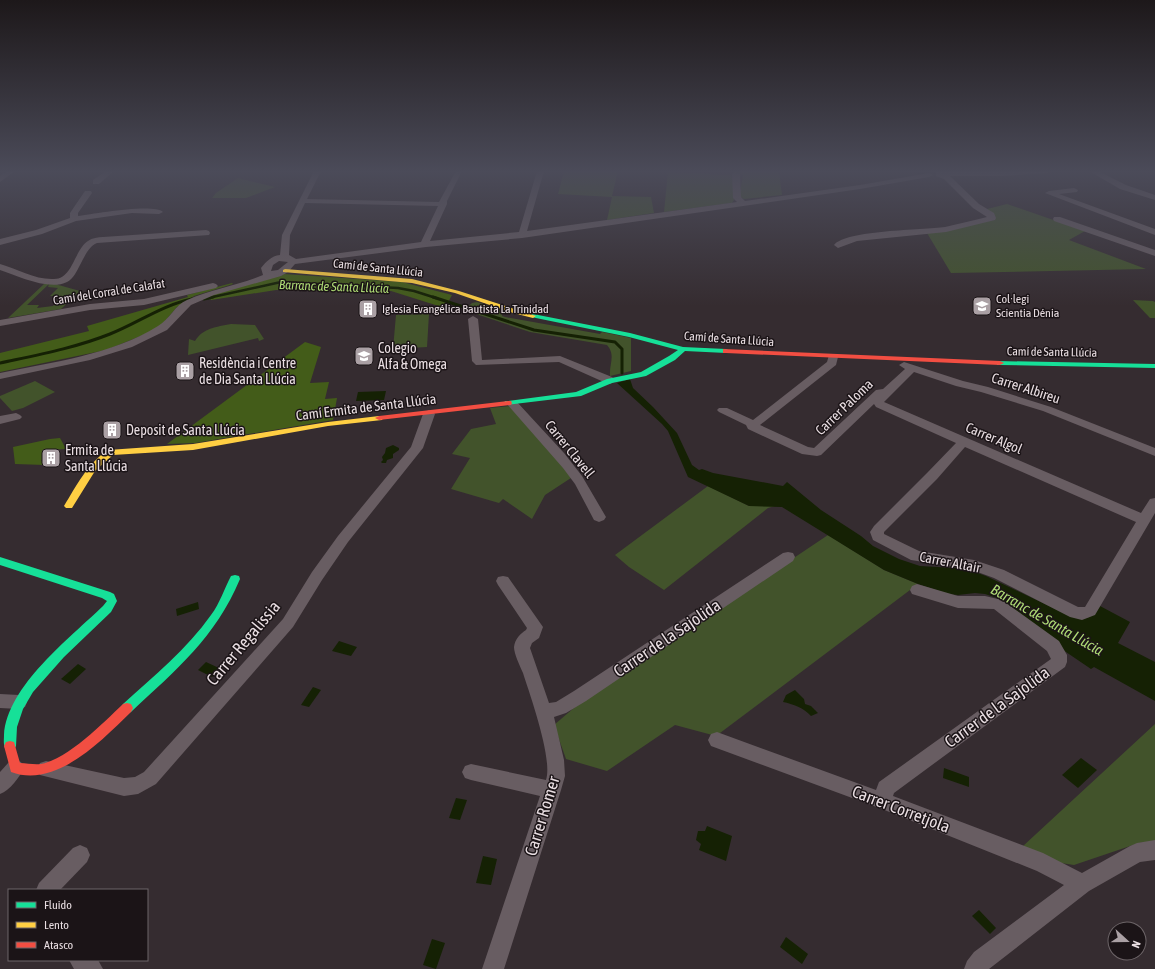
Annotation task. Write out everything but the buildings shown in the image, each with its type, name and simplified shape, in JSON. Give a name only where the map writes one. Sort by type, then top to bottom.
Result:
[{"type":"street","points":[[0,242],[39,232],[74,219],[94,216]]},
{"type":"street","points":[[0,376],[90,357],[128,345],[157,332],[168,324],[184,306],[204,296],[220,290],[266,278],[270,274],[285,271],[288,260],[286,235],[295,216]]},
{"type":"street","points":[[426,244],[425,242],[437,216]]},
{"type":"street","points":[[522,235],[527,216]]},
{"type":"street","points":[[270,274],[265,269],[274,260],[288,260],[426,244],[522,235],[651,216]]},
{"type":"street","points":[[838,245],[842,242],[856,238],[946,229],[992,218],[991,216]]},
{"type":"street","points":[[1112,216],[1155,232]]},
{"type":"street","points":[[1056,219],[1155,253]]},
{"type":"street","points":[[0,267],[52,282],[60,282],[67,278],[85,248],[94,241],[206,233]]},
{"type":"street","name":"Camí de Santa Llúcia","points":[[285,271],[412,281],[456,292],[515,312],[630,335],[684,349],[886,360],[1155,366]]},
{"type":"street","name":"Camí del Corral de Calafat","points":[[0,323],[90,307],[144,302],[270,274]]},
{"type":"street","points":[[473,319],[477,361],[480,363],[560,359],[610,381]]},
{"type":"street","name":"Camí Ermita de Santa Llúcia","points":[[69,506],[96,463],[111,452],[193,447],[328,424],[429,414],[572,396],[610,381],[651,370],[684,349]]},
{"type":"street","points":[[752,426],[832,363],[832,357]]},
{"type":"street","name":"Carrer Albireu","points":[[886,360],[960,384],[984,389],[1047,409],[1155,452]]},
{"type":"street","name":"Carrer Paloma","points":[[723,410],[750,423],[752,426],[806,451],[817,452],[909,367]]},
{"type":"street","name":"Carrer Algol","points":[[909,367],[878,403],[963,442],[1144,520]]},
{"type":"street","name":"Carrer Clavell","points":[[513,404],[574,473],[584,488],[591,506],[599,517]]},
{"type":"street","name":"Carrer Regalissia","points":[[44,768],[124,787],[138,785],[150,778],[288,624],[317,576],[343,540],[417,448],[429,414]]},
{"type":"street","points":[[0,420],[16,417]]},
{"type":"street","name":"Carrer Altair","points":[[963,442],[932,476],[879,529],[877,534],[878,537],[916,556],[956,561],[987,569],[1068,610],[1082,614],[1090,611],[1155,502]]},
{"type":"street","name":"Carrer de la Sajolida","points":[[543,712],[560,708],[580,696],[788,557]]},
{"type":"street","points":[[0,561],[106,595],[110,597],[112,601],[107,609],[44,672],[19,702],[9,725],[11,756],[15,768]]},
{"type":"street","points":[[15,768],[44,768],[67,756],[103,730],[170,668],[211,622],[231,593],[235,579]]},
{"type":"street","name":"Carrer Romer","points":[[493,969],[556,776],[555,758],[543,712],[522,648],[525,639],[533,634],[535,627],[504,581]]},
{"type":"street","name":"Carrer de la Sajolida","points":[[883,801],[886,788],[1059,662],[1059,655],[1053,646],[1004,608],[985,602],[968,603],[950,601],[917,590]]},
{"type":"street","points":[[0,701],[19,702]]},
{"type":"street","name":"Carrer Corretjola","points":[[717,740],[883,801],[1043,863],[1082,884]]},
{"type":"street","points":[[0,786],[15,768]]},
{"type":"street","points":[[471,772],[552,790]]},
{"type":"street","points":[[975,969],[982,960],[1082,884],[1137,853],[1155,850]]},
{"type":"street","points":[[47,889],[80,855]]},
{"type":"street","points":[[81,961],[92,969]]},
{"type":"shaded area","points":[[608,216],[632,216],[607,220]]},
{"type":"shaded area","points":[[992,216],[1042,216],[1085,231],[1069,240],[1146,269],[951,273],[927,233],[994,220]]},
{"type":"shaded area","points":[[44,284],[49,284],[55,284],[80,291],[61,309],[8,318]],"holes":[[[49,284],[48,287],[58,288],[50,296],[62,296],[53,306],[37,308],[39,305],[27,305]]]},
{"type":"shaded area","points":[[1133,300],[1155,302],[1155,318],[1150,318]]},
{"type":"shaded area","points":[[477,302],[503,311],[502,316],[505,317],[631,338],[631,371],[610,376],[612,356],[607,345],[530,332],[464,310],[472,303]]},
{"type":"shaded area","points":[[429,314],[427,347],[393,349],[396,315]]},
{"type":"shaded area","points":[[231,324],[255,325],[264,339],[259,341],[258,338],[188,355],[189,339],[195,341],[202,333],[206,331],[215,327]]},
{"type":"shaded area","points":[[35,381],[55,392],[23,408],[12,411],[0,398],[0,396]]},
{"type":"shaded area","points":[[510,406],[574,476],[545,495],[532,519],[503,499],[499,503],[451,489],[470,458],[452,454],[471,429],[496,424],[490,408]]},
{"type":"shaded area","points":[[708,486],[749,506],[775,506],[768,508],[664,590],[629,567],[615,555]]},
{"type":"shaded area","points":[[828,535],[884,570],[918,584],[716,736],[675,725],[607,771],[566,759],[554,725],[589,695]]},
{"type":"shaded area","points":[[1155,724],[1155,841],[1139,843],[1074,865],[1061,863],[1022,847]]},
{"type":"green space","points":[[284,274],[402,282],[452,295],[445,308],[391,291],[276,290],[211,300],[209,295]]},
{"type":"green space","points":[[232,283],[233,284],[194,296],[177,307],[158,329],[106,350],[0,372],[0,353],[89,331],[87,326],[188,297],[187,295]]},
{"type":"green space","points":[[305,342],[321,347],[310,383],[329,382],[325,399],[337,398],[333,420],[195,443],[167,444]]},
{"type":"green space","points":[[60,438],[66,449],[50,450],[41,461],[48,461],[45,465],[15,464],[13,447]]},
{"type":"water","points":[[630,379],[633,388],[677,433],[692,465],[699,470],[702,469],[713,473],[783,486],[787,482],[821,510],[861,536],[873,546],[899,559],[920,566],[955,568],[972,571],[1074,617],[1090,617],[1100,606],[1130,622],[1118,643],[1155,662],[1155,701],[1094,667],[1091,669],[1066,652],[997,598],[985,594],[975,593],[958,595],[948,594],[918,584],[884,570],[782,507],[749,506],[688,477],[668,431],[617,383]]},
{"type":"water","points":[[386,391],[384,400],[356,401],[358,392]]},
{"type":"water","points":[[393,445],[399,448],[399,450],[393,454],[393,458],[387,460],[386,463],[382,463],[382,457],[386,448]]},
{"type":"water","points":[[198,602],[199,609],[177,616],[176,609]]},
{"type":"water","points":[[339,641],[357,647],[351,656],[332,651]]},
{"type":"water","points":[[206,662],[221,669],[212,677],[198,670]]},
{"type":"water","points":[[78,664],[86,669],[70,684],[61,679]]},
{"type":"water","points":[[313,687],[321,690],[309,707],[301,705]]},
{"type":"water","points":[[795,690],[804,699],[805,704],[811,706],[818,713],[811,716],[798,707],[783,702],[786,695]]},
{"type":"water","points":[[1081,758],[1097,770],[1078,788],[1062,775]]},
{"type":"water","points":[[944,768],[969,777],[969,787],[943,778]]},
{"type":"water","points":[[456,798],[467,800],[460,820],[449,818]]},
{"type":"water","points":[[707,826],[732,836],[726,861],[699,850],[701,844],[696,840],[698,831],[705,831]]},
{"type":"water","points":[[483,856],[497,859],[491,885],[476,883]]},
{"type":"water","points":[[979,910],[996,928],[990,934],[972,916]]},
{"type":"water","points":[[786,937],[808,954],[802,964],[780,947]]},
{"type":"water","points":[[432,939],[445,943],[436,969],[423,965]]},
{"type":"waterway","name":"Barranc de Santa Llúcia","points":[[208,298],[281,282],[398,288],[436,298]]},
{"type":"waterway","name":"Barranc de Santa Llúcia","points":[[204,299],[213,297]]},
{"type":"waterway","name":"Barranc de Santa Llúcia","points":[[433,297],[534,330],[615,342],[622,349],[622,373]]},
{"type":"waterway","name":"Barranc de Santa Llúcia","points":[[0,363],[56,351],[97,339],[120,330],[170,305],[192,299]]},
{"type":"traffic: fast","points":[[533,316],[630,335],[683,349],[726,351]]},
{"type":"traffic: fast","points":[[508,403],[578,394],[610,381],[643,374],[672,358],[683,349]]},
{"type":"traffic: fast","points":[[1000,363],[1155,366]]},
{"type":"traffic: fast","points":[[0,561],[106,595],[110,597],[112,601],[107,609],[60,654],[29,689],[18,707],[11,727],[10,746]]},
{"type":"traffic: fast","points":[[127,708],[174,665],[203,634],[227,599],[235,579]]},
{"type":"traffic: slow","points":[[285,271],[412,281],[457,292],[515,312],[533,316]]},
{"type":"traffic: slow","points":[[69,506],[92,469],[111,452],[193,447],[328,424],[379,418]]},
{"type":"traffic: jam","points":[[726,351],[1000,363]]},
{"type":"traffic: jam","points":[[379,418],[508,403]]},
{"type":"traffic: jam","points":[[10,746],[15,768],[40,770],[65,760],[99,734],[127,708]]},
{"type":"place","name":"Col·legi Scientia Dénia","points":[[982,306]]},
{"type":"place","name":"Iglesia Evangélica Bautista La Trinidad","points":[[368,309]]},
{"type":"place","name":"Colegio Alfa & Omega","points":[[364,356]]},
{"type":"place","name":"Residència i Centre de Dia Santa Llúcia","points":[[185,371]]},
{"type":"place","name":"Deposit de Santa Llúcia","points":[[112,430]]},
{"type":"place","name":"Ermita de Santa Llúcia","points":[[51,458]]}]
